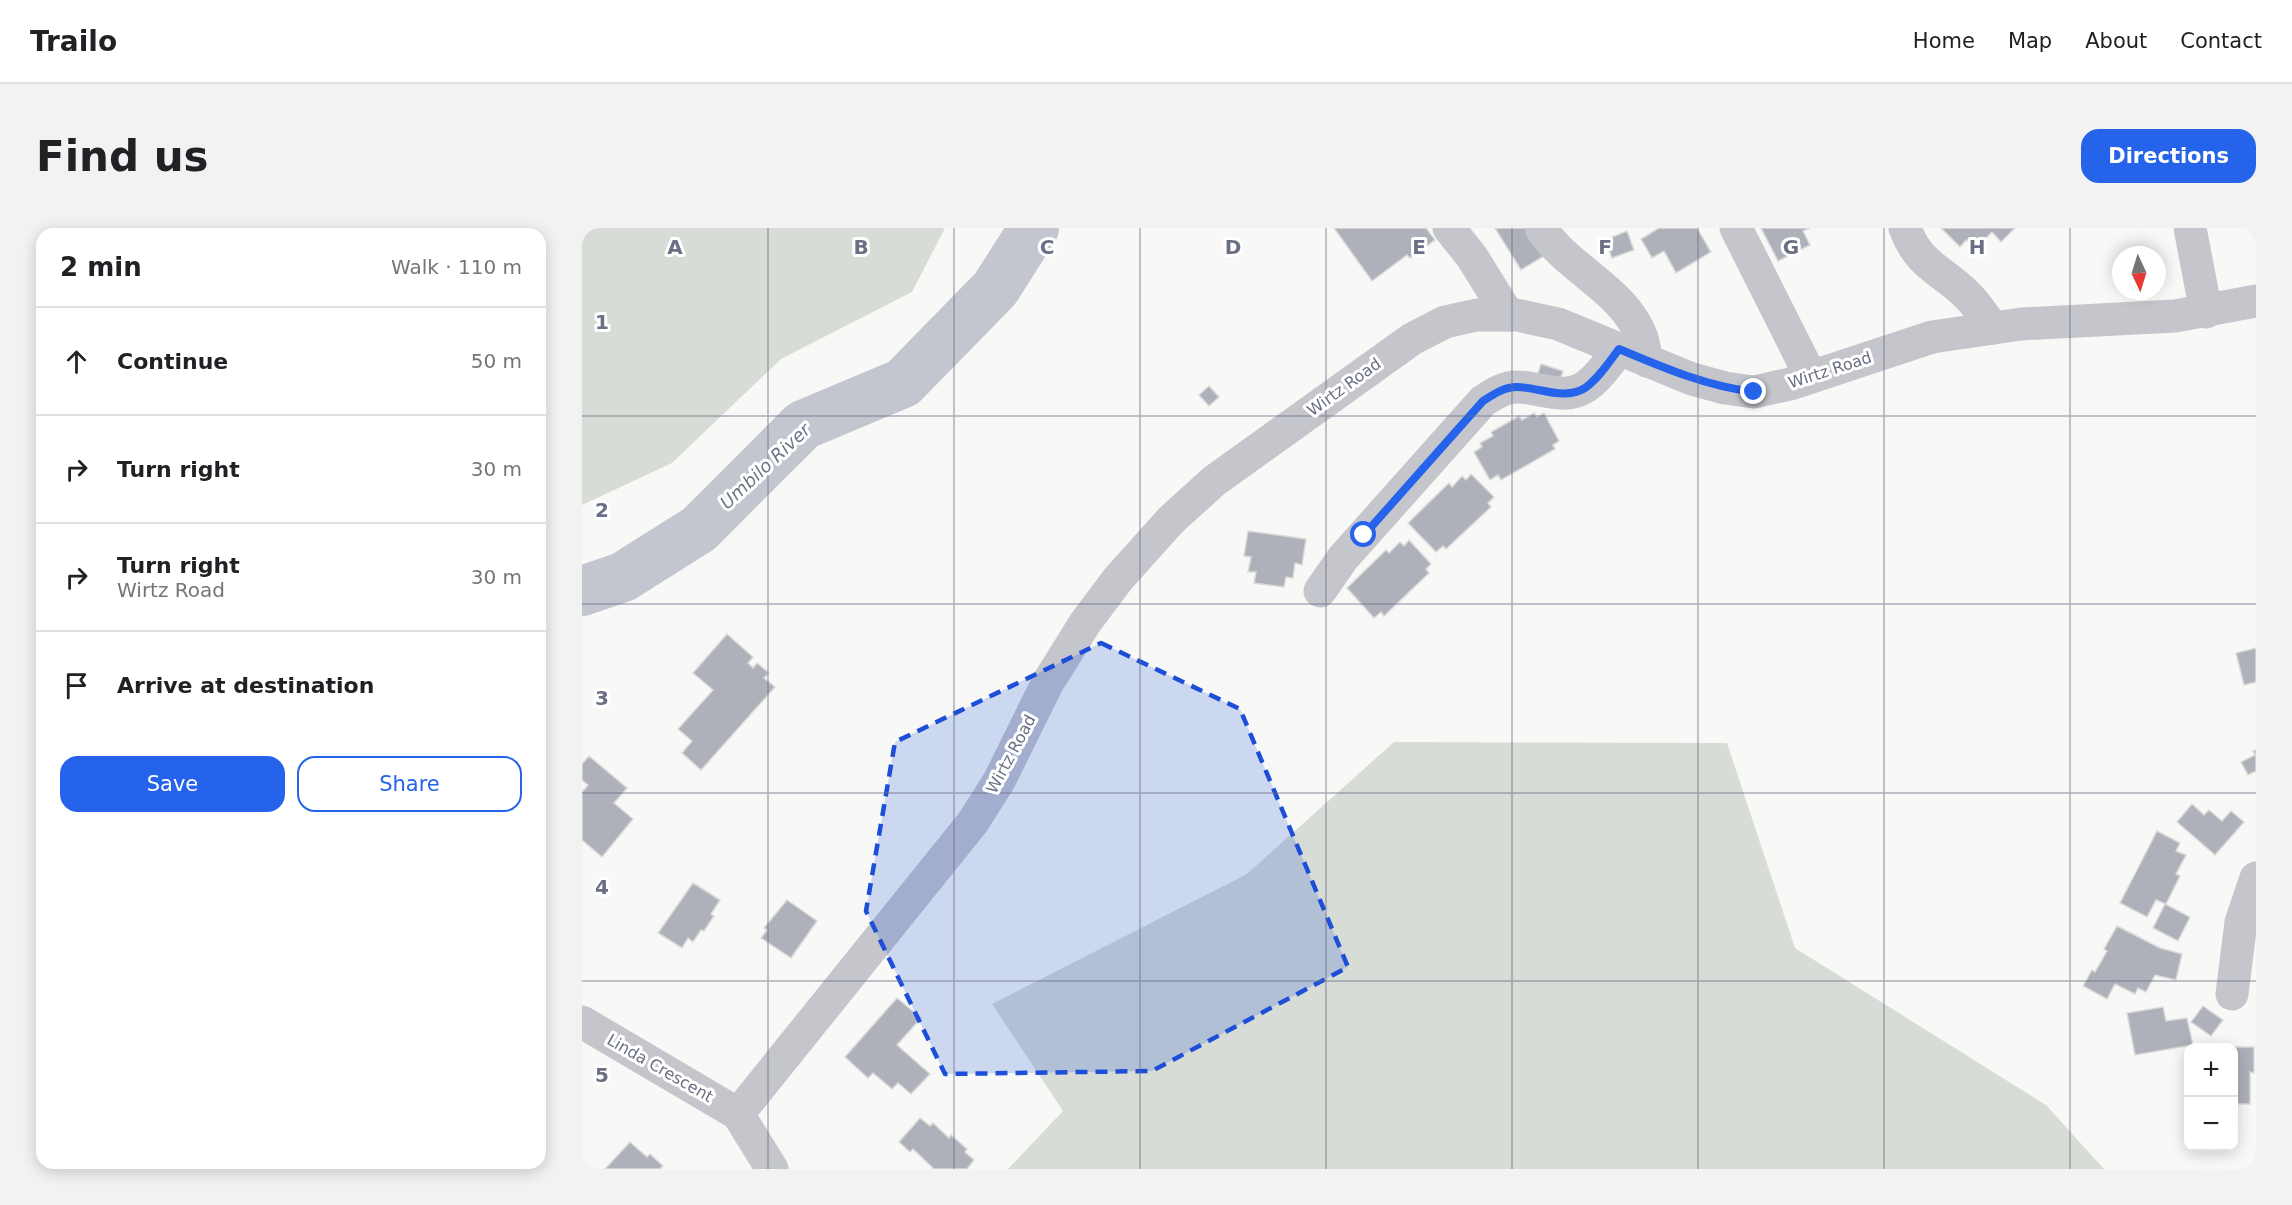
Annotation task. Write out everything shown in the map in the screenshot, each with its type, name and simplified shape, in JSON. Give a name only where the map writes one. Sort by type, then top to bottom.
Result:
[{"type":"street","points":[[1449,228],[1472,257],[1508,315]]},
{"type":"street","points":[[1320,591],[1343,558],[1483,401],[1500,390],[1515,387],[1555,394],[1573,393],[1584,389],[1633,355],[1642,338],[1620,303],[1569,259],[1540,228]]},
{"type":"street","points":[[1736,228],[1811,377]]},
{"type":"street","points":[[1905,228],[1910,241],[1926,263],[1967,295],[1993,328]]},
{"type":"street","points":[[2190,228],[2206,312]]},
{"type":"street","name":"Wirtz Road","points":[[738,1114],[973,822],[999,781],[1047,684],[1085,623],[1118,579],[1171,520],[1214,482],[1412,339],[1445,322],[1477,315],[1517,315],[1558,324],[1692,379],[1725,388],[1754,392],[1790,384],[1932,337],[1993,328],[2175,316],[2256,301]]},
{"type":"street","points":[[2232,994],[2241,922],[2256,878]]},
{"type":"street","name":"Linda Crescent","points":[[582,1023],[738,1114]]},
{"type":"street","points":[[738,1114],[772,1169]]},
{"type":"highlighted area","points":[[1101,643],[1240,709],[1348,967],[1152,1071],[945,1074],[866,911],[895,742]]},
{"type":"shaded area","points":[[582,228],[945,228],[912,292],[781,359],[672,463],[582,505]]},
{"type":"shaded area","points":[[1394,742],[1727,743],[1795,948],[2046,1105],[2104,1169],[1008,1169],[1063,1111],[992,1004],[1247,874]]},
{"type":"building","points":[[1334,228],[1426,228],[1435,240],[1410,258],[1407,255],[1372,281]]},
{"type":"building","points":[[1495,228],[1538,228],[1552,251],[1521,270]]},
{"type":"building","points":[[1659,228],[1697,228],[1711,252],[1676,273],[1664,251],[1652,258],[1641,239]]},
{"type":"building","points":[[1761,228],[1810,228],[1803,231],[1810,245],[1778,261]]},
{"type":"building","points":[[1941,228],[2015,228],[2001,242],[1992,232],[1975,249],[1966,240],[1960,247]]},
{"type":"building","points":[[1627,231],[1634,250],[1612,258],[1605,240]]},
{"type":"building","points":[[1541,364],[1563,371],[1558,386],[1536,379]]},
{"type":"building","points":[[1209,386],[1219,397],[1209,406],[1199,395]]},
{"type":"building","points":[[1534,413],[1537,417],[1544,413],[1559,441],[1553,445],[1555,449],[1501,480],[1498,475],[1490,480],[1474,452],[1482,447],[1480,443],[1493,436],[1491,432],[1519,416],[1522,420]]},
{"type":"building","points":[[1471,474],[1494,497],[1488,503],[1491,507],[1446,549],[1443,546],[1436,552],[1408,523],[1449,483],[1452,487],[1462,476],[1466,480]]},
{"type":"building","points":[[1248,531],[1306,539],[1302,565],[1295,563],[1293,578],[1286,577],[1284,587],[1254,583],[1256,572],[1248,572],[1251,557],[1244,556]]},
{"type":"building","points":[[1409,540],[1431,564],[1426,569],[1429,573],[1384,616],[1381,612],[1374,618],[1347,588],[1386,550],[1389,553],[1400,542],[1404,546]]},
{"type":"building","points":[[727,634],[753,657],[748,663],[753,668],[757,663],[769,673],[764,678],[775,687],[701,770],[682,753],[692,741],[678,729],[713,690],[693,673]]},
{"type":"building","points":[[2256,648],[2256,682],[2244,685],[2236,653]]},
{"type":"building","points":[[2256,750],[2256,771],[2248,775],[2241,762],[2255,755],[2253,751]]},
{"type":"building","points":[[589,756],[627,788],[614,803],[633,819],[602,857],[582,840],[582,792],[588,785],[582,780],[582,764]]},
{"type":"building","points":[[2192,804],[2204,815],[2209,810],[2222,821],[2231,811],[2244,822],[2215,855],[2177,822]]},
{"type":"building","points":[[2157,831],[2180,843],[2176,851],[2186,855],[2176,874],[2180,876],[2166,904],[2156,900],[2147,917],[2120,903]]},
{"type":"building","points":[[693,883],[720,900],[711,914],[714,916],[704,931],[701,930],[693,942],[688,938],[682,948],[658,933]]},
{"type":"building","points":[[787,900],[817,921],[791,958],[761,938],[767,930],[764,928]]},
{"type":"building","points":[[2165,904],[2190,917],[2178,941],[2153,928]]},
{"type":"building","points":[[2117,926],[2160,948],[2182,954],[2176,980],[2155,975],[2146,992],[2138,988],[2135,994],[2115,984],[2107,999],[2083,986],[2092,970],[2095,972],[2107,951],[2104,949]]},
{"type":"building","points":[[897,998],[921,1018],[897,1045],[930,1074],[911,1094],[898,1083],[892,1089],[873,1073],[868,1078],[845,1057]]},
{"type":"building","points":[[2203,1006],[2223,1020],[2211,1036],[2191,1022]]},
{"type":"building","points":[[2163,1007],[2166,1021],[2187,1018],[2193,1043],[2135,1055],[2127,1013]]},
{"type":"building","points":[[2238,1047],[2254,1047],[2254,1073],[2250,1072],[2250,1104],[2238,1104]]},
{"type":"building","points":[[920,1118],[930,1126],[933,1123],[949,1138],[951,1135],[967,1149],[965,1152],[974,1160],[967,1169],[934,1169],[913,1149],[910,1152],[899,1142]]},
{"type":"building","points":[[630,1142],[647,1157],[650,1154],[663,1166],[660,1169],[605,1169]]},
{"type":"waterway","name":"Umbilo River","points":[[582,591],[623,577],[699,529],[803,425],[903,383],[995,289],[1034,228]]},
{"type":"route","points":[[1364,535],[1483,401],[1500,390],[1515,387],[1555,394],[1573,393],[1584,389],[1594,380],[1619,349],[1692,379],[1725,388],[1754,392]]}]
